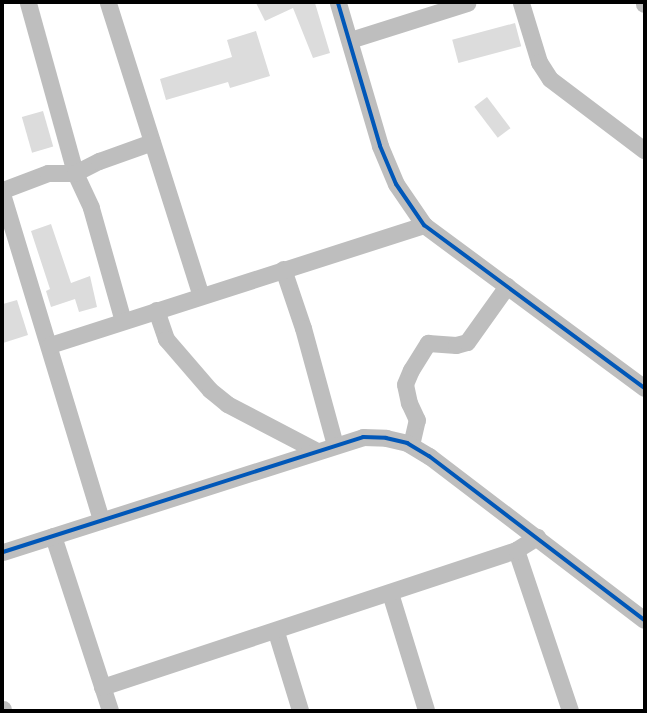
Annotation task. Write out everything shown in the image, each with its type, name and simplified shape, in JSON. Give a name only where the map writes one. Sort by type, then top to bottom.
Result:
[{"type":"street","points":[[28,3],[75,173],[91,208],[123,321]]},
{"type":"street","points":[[108,3],[201,296]]},
{"type":"street","points":[[338,3],[380,146],[396,184],[424,225],[644,388]]},
{"type":"street","points":[[350,40],[467,3]]},
{"type":"street","points":[[521,3],[539,62],[550,79],[644,150]]},
{"type":"street","points":[[3,190],[48,173],[75,173],[99,161],[152,142]]},
{"type":"street","points":[[3,197],[50,345],[101,520]]},
{"type":"street","points":[[50,345],[282,269],[424,225]]},
{"type":"street","points":[[282,269],[305,335],[335,445]]},
{"type":"street","points":[[411,445],[417,420],[409,403],[405,384],[411,370],[428,343],[456,345],[467,342],[507,286]]},
{"type":"street","points":[[156,310],[166,339],[210,390],[228,404],[317,451]]},
{"type":"street","points":[[3,552],[335,445],[362,437],[386,438],[411,445],[537,537],[644,620]]},
{"type":"street","points":[[53,536],[110,710]]},
{"type":"street","points":[[102,687],[276,632],[516,550],[537,537]]},
{"type":"street","points":[[516,550],[570,710]]},
{"type":"street","points":[[390,593],[426,710]]},
{"type":"street","points":[[276,632],[300,710]]},
{"type":"building","points":[[256,3],[315,3],[330,53],[313,58],[293,8],[265,21]]},
{"type":"building","points":[[515,23],[521,46],[458,63],[452,40]]},
{"type":"building","points":[[256,31],[270,76],[230,88],[228,82],[166,100],[160,79],[232,57],[227,40]]},
{"type":"building","points":[[487,97],[510,128],[498,138],[474,107]]},
{"type":"building","points":[[43,111],[53,147],[32,153],[22,117]]},
{"type":"building","points":[[51,224],[71,283],[90,276],[97,307],[79,312],[75,299],[51,307],[46,291],[50,289],[31,231]]},
{"type":"building","points":[[17,300],[28,335],[3,343],[3,304]]},
{"type":"cycle path","points":[[338,3],[380,146],[396,184],[424,225],[644,388]]},
{"type":"cycle path","points":[[3,552],[363,437],[386,438],[407,443],[429,456],[644,620]]}]
